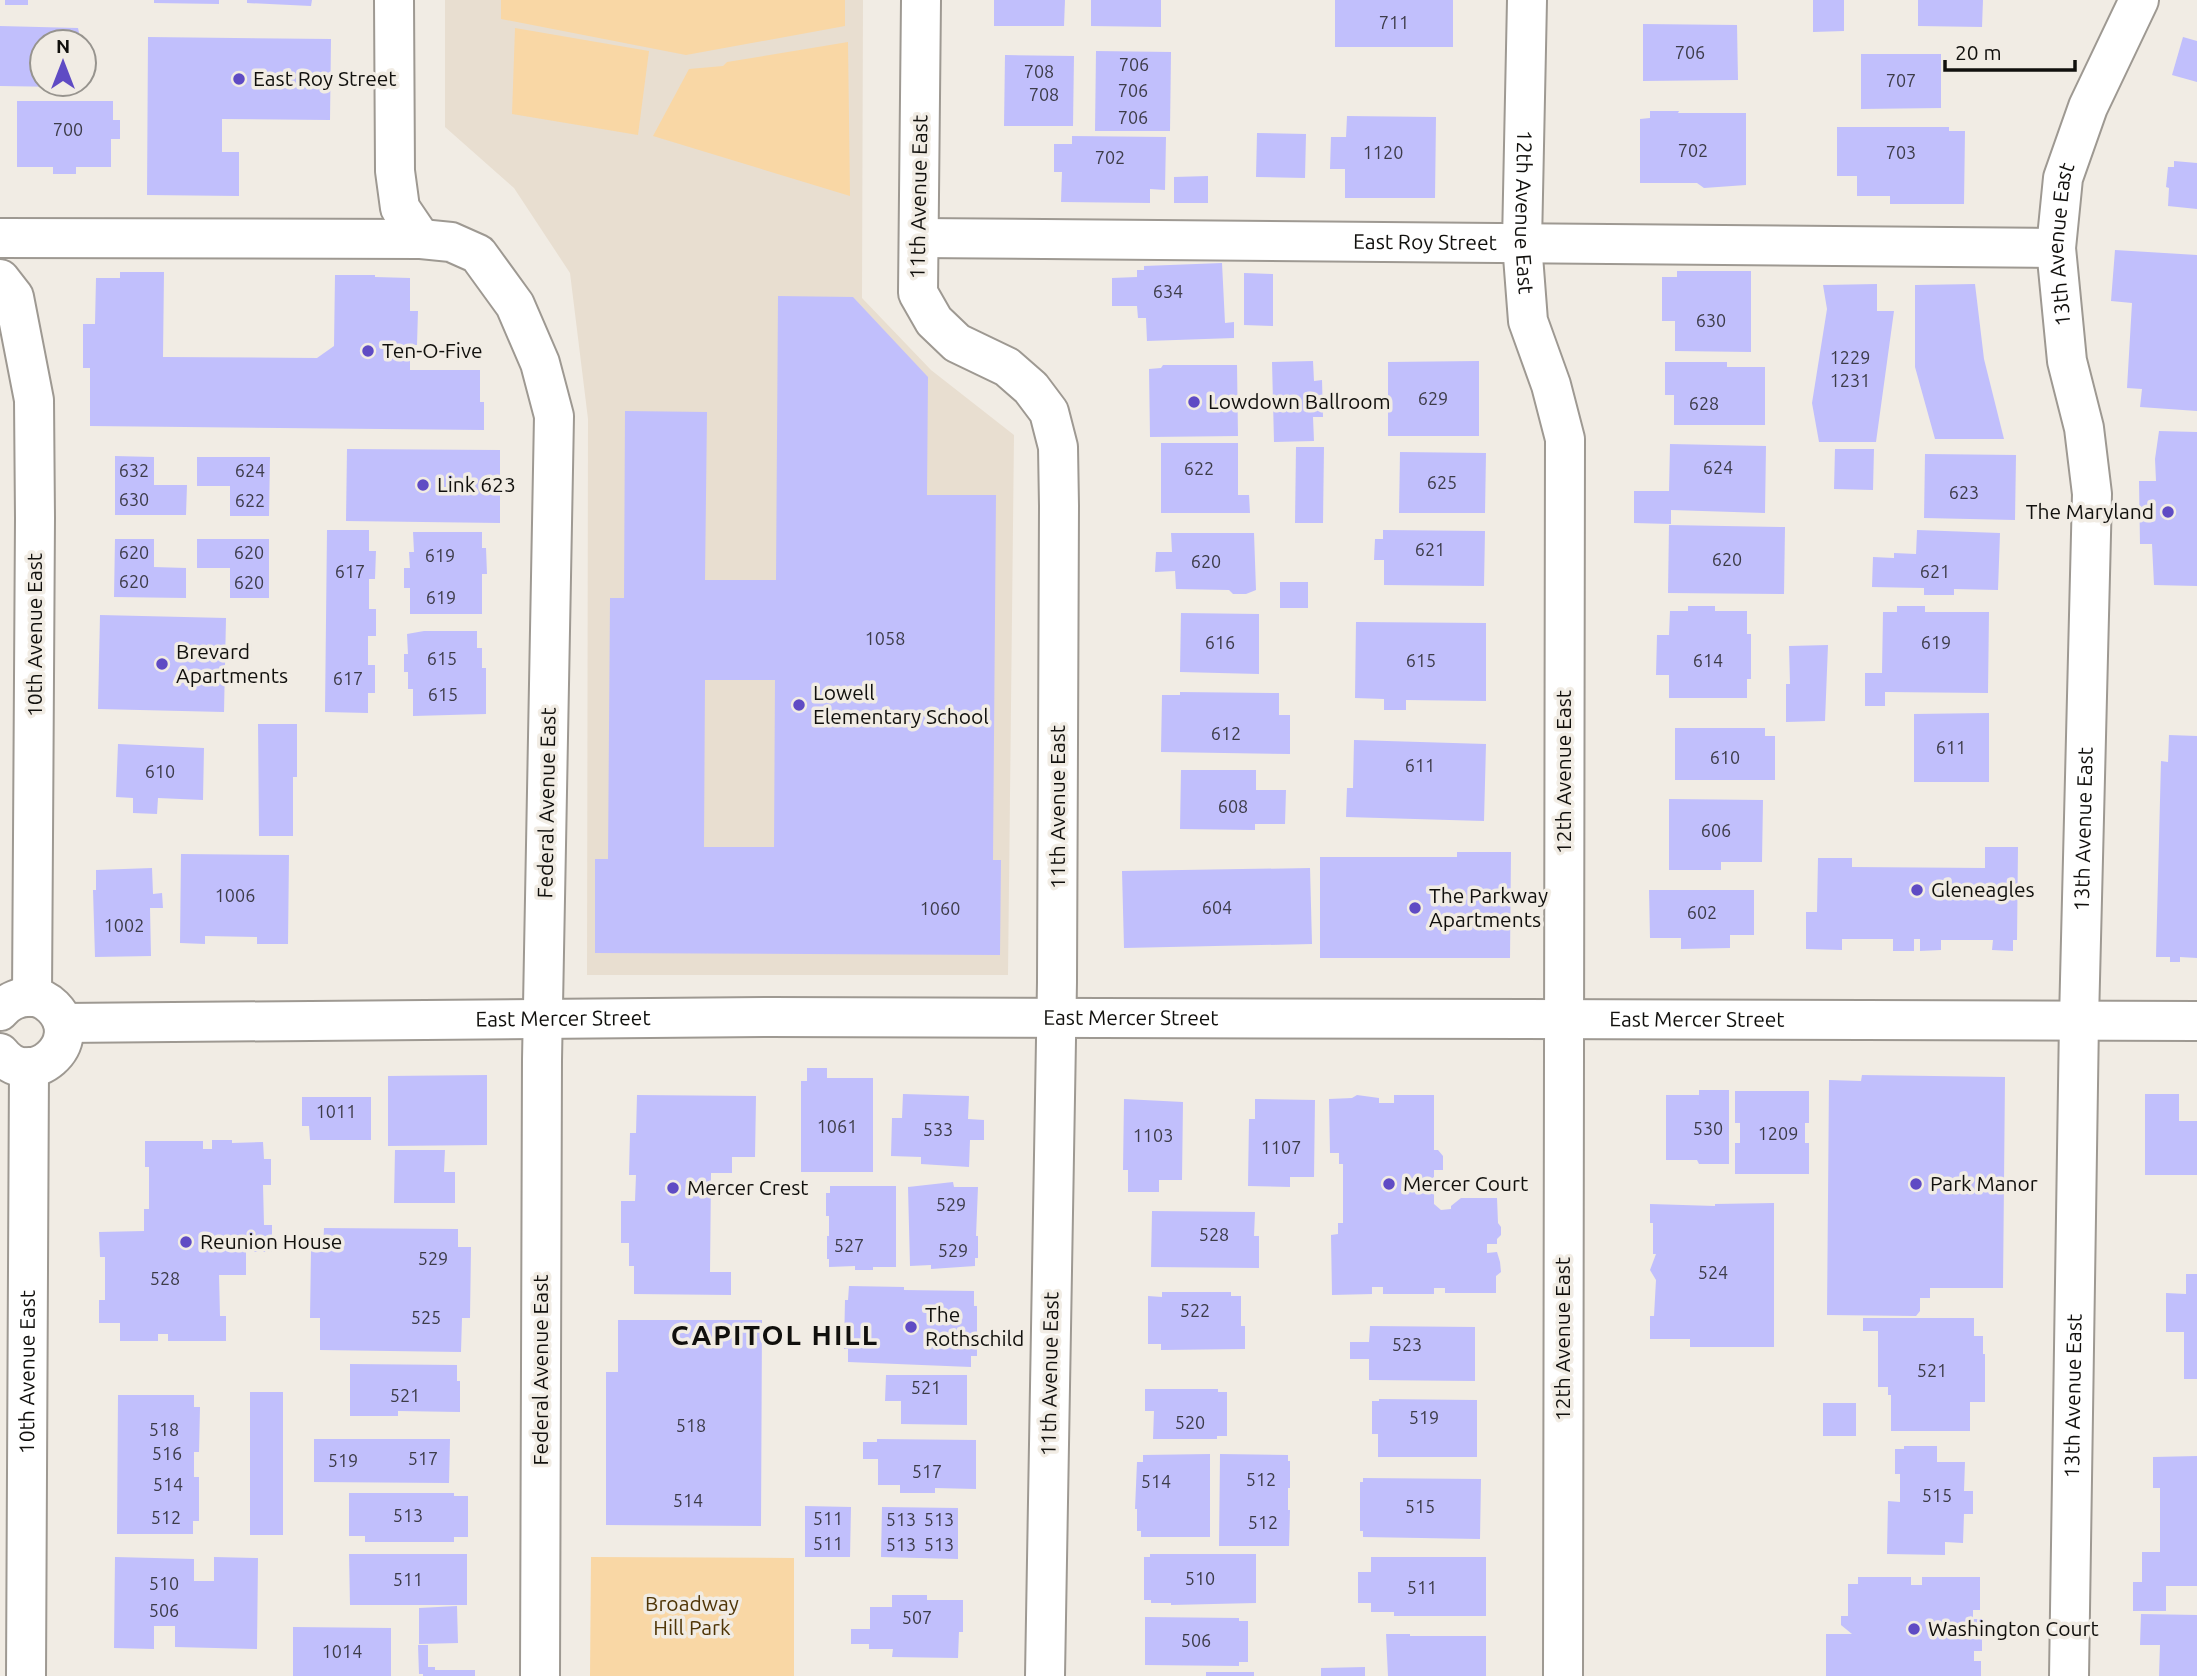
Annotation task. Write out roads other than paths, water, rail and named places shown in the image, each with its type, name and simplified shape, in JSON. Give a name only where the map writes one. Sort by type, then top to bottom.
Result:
[{"type":"street","points":[[394,0],[395,171],[400,208],[421,239]]},
{"type":"street","name":"11th Avenue East","points":[[921,0],[918,293],[934,321],[957,343],[1007,368],[1031,388],[1049,412],[1058,447],[1056,1018],[1045,1676]]},
{"type":"street","name":"12th Avenue East","points":[[1527,0],[1522,243],[1528,321],[1551,385],[1565,439],[1563,1676]]},
{"type":"street","name":"13th Avenue East","points":[[2069,1676],[2079,1020],[2092,494],[2084,428],[2067,361],[2056,248],[2063,178],[2088,107],[2139,0]]},
{"type":"street","points":[[0,238],[421,239]]},
{"type":"street","name":"East Roy Street","points":[[919,238],[2056,248]]},
{"type":"street","name":"Federal Avenue East","points":[[421,239],[451,242],[478,254],[515,305],[540,363],[554,416],[542,1018],[540,1676]]},
{"type":"street","name":"10th Avenue East","points":[[0,279],[14,297],[34,400],[35,544],[16,1004]]},
{"type":"street","points":[[14,1060],[44,1064],[61,1047],[64,1036],[58,1012],[49,1003],[16,1004]]},
{"type":"street","name":"East Mercer Street","points":[[63,1024],[542,1018],[2197,1021]]},
{"type":"street","name":"10th Avenue East","points":[[14,1060],[26,1676]]},
{"type":"place","name":"East Roy Street","points":[[239,79]]},
{"type":"place","name":"Ten-O-Five","points":[[368,351]]},
{"type":"place","name":"Lowdown Ballroom","points":[[1194,402]]},
{"type":"place","name":"Link 623","points":[[423,485]]},
{"type":"place","name":"The Maryland","points":[[2168,512]]},
{"type":"place","name":"Brevard Apartments","points":[[162,664]]},
{"type":"place","name":"Lowell Elementary School","points":[[799,705]]},
{"type":"place","name":"Gleneagles","points":[[1917,890]]},
{"type":"place","name":"The Parkway Apartments","points":[[1415,908]]},
{"type":"place","name":"Mercer Court","points":[[1389,1184]]},
{"type":"place","name":"Park Manor","points":[[1916,1184]]},
{"type":"place","name":"Mercer Crest","points":[[673,1188]]},
{"type":"place","name":"Reunion House","points":[[186,1242]]},
{"type":"place","name":"The Rothschild","points":[[911,1327]]},
{"type":"place","name":"Washington Court","points":[[1914,1629]]},
{"type":"district","name":"CAPITOL HILL","points":[[775,1335]]},
{"type":"park label","name":"Broadway Hill Park","points":[[692,1616]]}]
